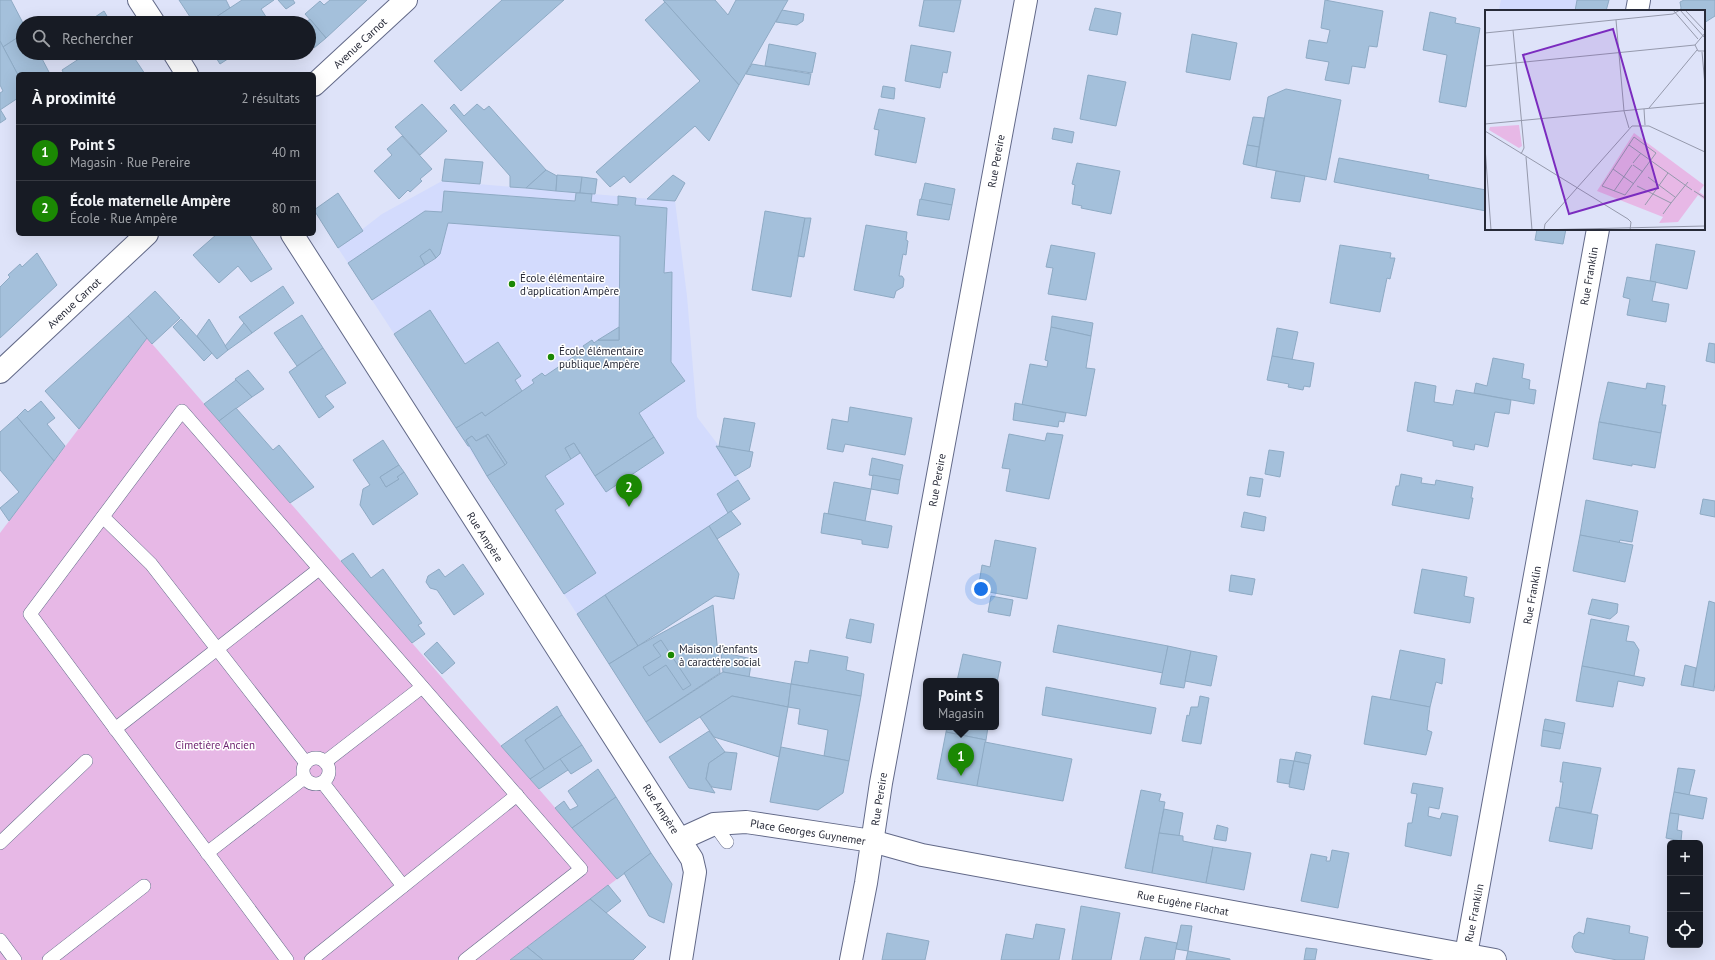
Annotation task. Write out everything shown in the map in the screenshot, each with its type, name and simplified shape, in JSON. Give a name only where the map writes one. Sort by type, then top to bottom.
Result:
[{"type":"street","points":[[139,0],[149,16]]},
{"type":"street","name":"Avenue Carnot","points":[[316,83],[406,0]]},
{"type":"street","name":"Rue Pereire","points":[[851,960],[883,776],[1026,0]]},
{"type":"street","points":[[1637,10],[1639,0]]},
{"type":"street","points":[[178,60],[186,72]]},
{"type":"street","name":"Rue Franklin","points":[[1465,958],[1598,230]]},
{"type":"street","name":"Avenue Carnot","points":[[0,372],[145,236]]},
{"type":"street","name":"Rue Ampère","points":[[293,236],[522,596],[681,839]]},
{"type":"street","name":"Place Georges Guynemer","points":[[681,839],[714,824],[746,822],[872,841]]},
{"type":"street","points":[[681,839],[692,859],[696,872],[681,960]]},
{"type":"street","name":"Rue Eugène Flachat","points":[[872,841],[922,855],[1465,958],[1495,960]]},
{"type":"lane","points":[[287,960],[30,614],[182,411],[581,869],[465,960]]},
{"type":"lane","points":[[103,516],[151,564],[306,762]]},
{"type":"lane","points":[[116,729],[319,568]]},
{"type":"lane","points":[[325,762],[422,687]]},
{"type":"lane","points":[[315,758],[325,762],[328,767],[328,773],[323,783],[316,785],[309,783],[304,778],[303,767],[306,762],[315,758]]},
{"type":"lane","points":[[0,844],[86,761]]},
{"type":"lane","points":[[208,853],[304,778]]},
{"type":"lane","points":[[323,783],[403,886]]},
{"type":"lane","points":[[311,960],[517,795]]},
{"type":"lane","points":[[714,824],[727,842]]},
{"type":"lane","points":[[49,960],[144,886]]},
{"type":"lane","points":[[0,940],[15,960]]},
{"type":"shaded area","points":[[1501,0],[1609,0],[1606,10],[1499,9]]},
{"type":"shaded area","name":"École élémentaire publique Ampère","points":[[442,181],[675,201],[687,296],[697,417],[719,446],[750,499],[577,614],[338,248],[382,214]]},
{"type":"green space","name":"Cimetière Ancien","points":[[147,338],[617,879],[510,960],[0,960],[0,533]]},
{"type":"building","points":[[0,0],[11,0],[19,16],[16,16],[16,39],[3,47],[0,41]]},
{"type":"building","points":[[179,0],[226,0],[230,8],[218,16],[189,16]]},
{"type":"building","points":[[242,0],[274,0],[261,9],[266,16],[218,16]]},
{"type":"building","points":[[278,0],[293,0],[295,3],[286,9]]},
{"type":"building","points":[[330,0],[367,0],[326,38],[316,27],[316,16],[307,16],[305,14],[320,1],[324,5]]},
{"type":"building","points":[[502,0],[564,0],[461,91],[434,61]]},
{"type":"building","points":[[663,0],[715,0],[728,15],[736,0],[788,0],[739,85]]},
{"type":"building","points":[[924,0],[961,0],[954,32],[919,26]]},
{"type":"building","points":[[1325,0],[1383,11],[1377,47],[1369,46],[1365,68],[1352,66],[1349,84],[1325,80],[1329,62],[1306,58],[1309,40],[1327,43],[1330,30],[1321,28]]},
{"type":"building","points":[[1577,0],[1609,0],[1606,10],[1575,10]]},
{"type":"building","points":[[1684,0],[1715,0],[1715,16],[1705,22],[1705,10],[1680,10],[1680,2]]},
{"type":"building","points":[[665,2],[739,85],[709,141],[695,126],[630,183],[624,176],[610,187],[596,172],[700,81],[645,20]]},
{"type":"building","points":[[1095,8],[1121,13],[1117,35],[1089,30]]},
{"type":"building","points":[[782,10],[804,14],[803,21],[797,25],[776,22]]},
{"type":"building","points":[[104,11],[107,16],[96,16]]},
{"type":"building","points":[[1430,12],[1456,18],[1455,23],[1480,28],[1466,107],[1439,102],[1447,55],[1423,50]]},
{"type":"building","points":[[316,26],[326,38],[316,46]]},
{"type":"building","points":[[1192,34],[1237,43],[1230,80],[1186,72]]},
{"type":"building","points":[[16,39],[16,60],[43,60],[49,72],[16,72],[3,47]]},
{"type":"building","points":[[0,41],[16,72],[16,99],[0,110],[0,93],[3,91],[0,85]]},
{"type":"building","points":[[769,44],[816,53],[812,73],[765,66]]},
{"type":"building","points":[[911,45],[951,52],[947,73],[943,72],[940,88],[905,81]]},
{"type":"building","points":[[77,60],[136,60],[144,72],[63,72],[62,70]]},
{"type":"building","points":[[217,60],[226,60],[220,64]]},
{"type":"building","points":[[752,64],[811,74],[809,85],[746,74]]},
{"type":"building","points":[[1088,75],[1126,82],[1116,126],[1080,119]]},
{"type":"building","points":[[883,86],[895,88],[894,99],[881,97]]},
{"type":"building","points":[[1286,89],[1341,100],[1326,180],[1256,167],[1268,97]]},
{"type":"building","points":[[422,104],[447,131],[420,155],[395,127]]},
{"type":"building","points":[[454,104],[464,116],[477,104],[484,110],[489,106],[546,170],[526,188],[510,187],[510,176],[450,108]]},
{"type":"building","points":[[0,109],[6,119],[0,123]]},
{"type":"building","points":[[879,109],[925,118],[916,163],[875,155],[879,130],[874,129]]},
{"type":"building","points":[[1253,117],[1264,118],[1259,147],[1247,145]]},
{"type":"building","points":[[1054,128],[1074,132],[1072,143],[1052,139]]},
{"type":"building","points":[[402,136],[432,169],[420,179],[422,181],[410,192],[408,190],[399,199],[374,171],[392,155],[387,149]]},
{"type":"building","points":[[1247,145],[1259,147],[1256,167],[1243,164]]},
{"type":"building","points":[[1339,158],[1429,175],[1428,179],[1485,190],[1485,211],[1334,182]]},
{"type":"building","points":[[445,159],[483,162],[480,184],[442,181]]},
{"type":"building","points":[[1077,163],[1120,171],[1111,214],[1081,208],[1082,206],[1072,204],[1075,185],[1072,184]]},
{"type":"building","points":[[546,170],[557,176],[556,191],[526,188]]},
{"type":"building","points":[[1276,171],[1305,176],[1300,202],[1271,198]]},
{"type":"building","points":[[557,175],[582,177],[580,193],[556,191]]},
{"type":"building","points":[[673,175],[685,183],[675,201],[647,199]]},
{"type":"building","points":[[582,177],[597,179],[595,194],[580,193]]},
{"type":"building","points":[[925,183],[955,189],[952,205],[921,200]]},
{"type":"building","points":[[444,191],[575,201],[576,193],[580,193],[592,194],[591,202],[618,205],[618,196],[636,198],[635,205],[667,208],[664,273],[672,272],[671,362],[685,381],[639,413],[654,437],[595,476],[574,443],[565,448],[571,459],[545,476],[564,504],[555,510],[596,573],[564,594],[487,476],[507,463],[488,434],[476,441],[472,436],[466,440],[470,446],[468,446],[456,428],[482,412],[485,416],[534,383],[532,380],[542,373],[545,376],[585,349],[583,346],[592,340],[594,343],[598,340],[619,340],[620,236],[448,223],[440,254],[436,258],[430,249],[420,256],[425,265],[372,300],[348,263],[425,211],[442,212]]},
{"type":"building","points":[[338,193],[363,231],[338,248],[316,213],[316,209]]},
{"type":"building","points":[[920,199],[952,205],[949,220],[917,215]]},
{"type":"building","points":[[765,211],[805,218],[791,297],[752,290]]},
{"type":"building","points":[[805,218],[811,218],[804,257],[798,256]]},
{"type":"building","points":[[866,225],[907,232],[906,240],[908,241],[906,255],[903,254],[899,276],[902,276],[904,279],[903,287],[896,291],[894,298],[854,290]]},
{"type":"building","points":[[1537,230],[1566,230],[1563,244],[1535,240]]},
{"type":"building","points":[[215,236],[250,236],[272,269],[251,282],[238,266],[219,283],[193,255]]},
{"type":"building","points":[[1656,244],[1695,251],[1687,289],[1650,281]]},
{"type":"building","points":[[1051,245],[1095,253],[1086,300],[1048,294],[1053,268],[1046,267]]},
{"type":"building","points":[[1340,245],[1391,253],[1390,258],[1395,258],[1390,279],[1387,278],[1380,312],[1330,303]]},
{"type":"building","points":[[430,249],[436,258],[425,265],[420,256]]},
{"type":"building","points":[[37,253],[57,285],[0,338],[0,287],[10,277],[8,275],[20,264],[22,267]]},
{"type":"building","points":[[1627,277],[1656,282],[1652,301],[1669,304],[1666,322],[1627,315],[1630,299],[1623,297]]},
{"type":"building","points":[[283,286],[294,303],[252,333],[239,317]]},
{"type":"building","points":[[155,291],[180,318],[152,344],[128,316]]},
{"type":"building","points":[[430,310],[465,364],[498,342],[521,376],[515,380],[522,391],[485,416],[482,412],[456,428],[394,334]]},
{"type":"building","points":[[302,315],[323,348],[297,366],[274,333]]},
{"type":"building","points":[[128,316],[147,338],[79,429],[45,391]]},
{"type":"building","points":[[1052,316],[1093,323],[1091,336],[1051,327]]},
{"type":"building","points":[[181,319],[212,353],[204,361],[173,327]]},
{"type":"building","points":[[209,319],[228,350],[217,359],[197,336]]},
{"type":"building","points":[[244,323],[252,333],[228,350],[225,346]]},
{"type":"building","points":[[619,327],[619,340],[598,340]]},
{"type":"building","points":[[1051,327],[1091,336],[1086,368],[1095,369],[1086,416],[1022,405],[1030,364],[1047,367],[1048,361],[1045,360]]},
{"type":"building","points":[[1277,328],[1298,332],[1292,360],[1272,356]]},
{"type":"building","points":[[1709,343],[1715,344],[1715,363],[1706,361]]},
{"type":"building","points":[[323,348],[346,383],[325,396],[334,407],[319,418],[289,372]]},
{"type":"building","points":[[1272,356],[1314,363],[1310,387],[1304,386],[1303,390],[1288,387],[1289,384],[1267,380]]},
{"type":"building","points":[[1493,358],[1524,364],[1522,378],[1530,380],[1529,389],[1536,390],[1534,404],[1474,393],[1476,383],[1487,386]]},
{"type":"building","points":[[248,370],[264,389],[252,397],[235,379]]},
{"type":"building","points":[[236,380],[252,397],[219,421],[204,404]]},
{"type":"building","points":[[1415,382],[1436,386],[1434,402],[1453,405],[1456,390],[1511,400],[1509,414],[1495,412],[1488,447],[1475,444],[1474,450],[1453,446],[1453,441],[1407,431]]},
{"type":"building","points":[[1608,382],[1646,389],[1647,383],[1665,386],[1662,405],[1666,405],[1661,433],[1599,422]]},
{"type":"building","points":[[41,401],[55,418],[47,424],[65,446],[54,461],[17,417],[25,409],[28,412]]},
{"type":"building","points":[[1015,403],[1066,413],[1064,422],[1059,421],[1058,427],[1013,420]]},
{"type":"building","points":[[850,407],[912,418],[905,455],[845,444],[843,452],[827,449],[832,419],[848,422]]},
{"type":"building","points":[[236,408],[273,450],[279,445],[314,487],[290,503],[219,421]]},
{"type":"building","points":[[17,417],[54,461],[9,521],[0,508],[19,492],[0,470],[0,432]]},
{"type":"building","points":[[724,418],[755,423],[749,452],[719,446]]},
{"type":"building","points":[[1599,422],[1661,433],[1655,468],[1632,464],[1632,466],[1593,459]]},
{"type":"building","points":[[1047,433],[1063,435],[1049,499],[1006,491],[1010,469],[1002,468],[1009,434],[1045,441]]},
{"type":"building","points":[[488,434],[507,463],[505,465],[486,436]]},
{"type":"building","points":[[472,436],[476,441],[486,436],[505,465],[487,476],[466,440]]},
{"type":"building","points":[[654,437],[664,453],[606,492],[595,476]]},
{"type":"building","points":[[383,440],[399,465],[380,477],[386,487],[399,479],[397,477],[404,472],[418,494],[373,525],[360,505],[363,489],[370,485],[353,460]]},
{"type":"building","points":[[574,443],[580,453],[571,459],[565,448]]},
{"type":"building","points":[[716,446],[753,452],[750,467],[735,476]]},
{"type":"building","points":[[1269,450],[1284,452],[1280,477],[1265,474]]},
{"type":"building","points":[[872,458],[903,465],[900,480],[869,475]]},
{"type":"building","points":[[399,465],[404,472],[397,477],[399,479],[386,487],[380,477]]},
{"type":"building","points":[[1401,474],[1422,478],[1421,483],[1435,485],[1436,480],[1473,487],[1471,498],[1473,498],[1469,519],[1392,505],[1396,486],[1399,486]]},
{"type":"building","points":[[873,475],[900,480],[898,494],[871,489]]},
{"type":"building","points":[[1250,477],[1263,479],[1260,497],[1247,495]]},
{"type":"building","points":[[738,480],[750,499],[728,513],[717,494]]},
{"type":"building","points":[[834,482],[871,489],[865,521],[828,514]]},
{"type":"building","points":[[1703,499],[1715,501],[1715,517],[1700,514]]},
{"type":"building","points":[[1586,500],[1638,511],[1632,542],[1620,540],[1619,543],[1580,535]]},
{"type":"building","points":[[731,511],[741,524],[717,539],[709,526]]},
{"type":"building","points":[[1244,512],[1266,517],[1264,531],[1241,527]]},
{"type":"building","points":[[824,513],[892,526],[888,548],[862,544],[862,540],[821,533]]},
{"type":"building","points":[[709,526],[739,574],[734,599],[715,596],[638,646],[605,595]]},
{"type":"building","points":[[1580,535],[1633,545],[1625,582],[1573,571]]},
{"type":"building","points":[[995,540],[1036,548],[1027,599],[978,590],[982,565],[990,567]]},
{"type":"building","points":[[353,553],[371,578],[383,569],[422,623],[418,625],[425,634],[412,643],[341,561]]},
{"type":"building","points":[[463,564],[484,594],[454,615],[437,590],[430,588],[426,582],[428,576],[439,569],[445,577]]},
{"type":"building","points":[[1422,569],[1467,577],[1464,596],[1474,598],[1470,623],[1414,613]]},
{"type":"building","points":[[1231,575],[1255,579],[1252,595],[1229,591]]},
{"type":"building","points":[[605,595],[638,646],[609,664],[577,614]]},
{"type":"building","points":[[991,596],[1013,600],[1010,616],[988,612]]},
{"type":"building","points":[[1592,599],[1618,604],[1617,613],[1610,619],[1588,614]]},
{"type":"building","points":[[1709,601],[1715,603],[1714,691],[1693,687]]},
{"type":"building","name":"Maison d'enfants à caractère social","points":[[713,605],[720,673],[646,722],[609,664],[638,646]]},
{"type":"building","points":[[850,619],[874,624],[871,643],[846,638]]},
{"type":"building","points":[[1591,619],[1629,626],[1626,641],[1634,642],[1639,650],[1634,676],[1582,666]]},
{"type":"building","points":[[1058,625],[1168,646],[1163,673],[1053,652]]},
{"type":"building","points":[[661,640],[691,685],[683,690],[666,665],[649,676],[643,667],[661,656],[653,645]]},
{"type":"building","points":[[437,642],[455,663],[442,674],[424,654]]},
{"type":"building","points":[[1168,646],[1191,651],[1184,688],[1160,684]]},
{"type":"building","points":[[810,650],[848,657],[846,670],[864,674],[861,696],[791,684],[795,661],[808,663]]},
{"type":"building","points":[[1400,650],[1445,659],[1442,684],[1436,682],[1430,707],[1390,700]]},
{"type":"building","points":[[1191,651],[1217,656],[1211,686],[1185,681]]},
{"type":"building","points":[[721,652],[752,659],[749,677],[723,672]]},
{"type":"building","points":[[963,654],[1001,662],[998,678],[958,678]]},
{"type":"building","points":[[1685,665],[1696,668],[1693,687],[1681,685]]},
{"type":"building","points":[[1582,666],[1645,678],[1643,686],[1618,681],[1613,707],[1576,701]]},
{"type":"building","points":[[723,672],[791,684],[788,707],[732,696],[660,743],[646,722]]},
{"type":"building","points":[[791,684],[861,696],[849,761],[824,756],[828,730],[798,724],[800,709],[788,707]]},
{"type":"building","points":[[1046,687],[1156,708],[1151,734],[1042,715]]},
{"type":"building","points":[[732,696],[788,707],[779,757],[714,737],[700,717]]},
{"type":"building","points":[[1200,696],[1209,698],[1201,744],[1182,741],[1187,715],[1189,716],[1191,707],[1198,707]]},
{"type":"building","points":[[1372,696],[1430,707],[1427,730],[1432,732],[1426,755],[1364,744]]},
{"type":"building","points":[[557,706],[562,715],[525,740],[545,770],[530,779],[501,746]]},
{"type":"building","points":[[562,715],[582,745],[545,770],[525,740]]},
{"type":"building","points":[[1545,719],[1565,723],[1563,734],[1543,730]]},
{"type":"building","points":[[946,730],[988,730],[986,740],[946,732]]},
{"type":"building","points":[[1543,730],[1563,734],[1560,749],[1541,746]]},
{"type":"building","points":[[709,731],[725,752],[709,763],[706,779],[715,793],[689,788],[669,757]]},
{"type":"building","points":[[946,732],[986,740],[977,786],[937,779]]},
{"type":"building","points":[[985,742],[1072,759],[1063,801],[977,786]]},
{"type":"building","points":[[582,745],[592,761],[571,774],[560,759]]},
{"type":"building","points":[[781,747],[849,761],[843,793],[818,810],[770,802]]},
{"type":"building","points":[[725,752],[737,753],[731,790],[712,787],[706,779],[709,763]]},
{"type":"building","points":[[1296,752],[1311,755],[1309,764],[1294,761]]},
{"type":"building","points":[[560,759],[568,770],[539,789],[530,779]]},
{"type":"building","points":[[1280,759],[1294,761],[1289,784],[1277,782]]},
{"type":"building","points":[[1294,761],[1309,764],[1304,790],[1289,787]]},
{"type":"building","points":[[1563,762],[1601,768],[1591,813],[1559,808],[1563,782],[1560,782]]},
{"type":"building","points":[[1678,768],[1695,770],[1689,795],[1674,792]]},
{"type":"building","points":[[598,769],[616,797],[572,828],[555,808],[564,801],[570,810],[578,806],[568,791]]},
{"type":"building","points":[[1413,783],[1443,788],[1439,809],[1429,807],[1428,816],[1440,819],[1442,813],[1458,816],[1451,856],[1405,846],[1408,823],[1412,823],[1417,794],[1411,793]]},
{"type":"building","points":[[1141,790],[1161,794],[1159,801],[1165,802],[1152,873],[1125,868]]},
{"type":"building","points":[[1674,792],[1707,798],[1703,819],[1670,813]]},
{"type":"building","points":[[616,797],[651,853],[617,879],[572,828]]},
{"type":"building","points":[[1556,807],[1598,815],[1592,849],[1549,841]]},
{"type":"building","points":[[1164,809],[1183,813],[1179,836],[1159,833]]},
{"type":"building","points":[[1670,813],[1679,814],[1677,830],[1682,831],[1681,840],[1666,838]]},
{"type":"building","points":[[1217,825],[1228,828],[1226,841],[1214,839]]},
{"type":"building","points":[[1159,833],[1183,836],[1183,841],[1213,847],[1206,883],[1152,873]]},
{"type":"building","points":[[1213,847],[1251,853],[1244,890],[1206,883]]},
{"type":"building","points":[[1332,850],[1349,853],[1338,908],[1301,901],[1311,854],[1327,857],[1326,861],[1330,861]]},
{"type":"building","points":[[651,853],[672,884],[664,923],[649,916],[624,873]]},
{"type":"building","points":[[608,885],[621,901],[606,913],[590,899]]},
{"type":"building","points":[[590,899],[646,947],[633,960],[543,960],[527,947]]},
{"type":"building","points":[[1081,906],[1120,913],[1111,960],[1072,960]]},
{"type":"building","points":[[1587,918],[1630,926],[1629,933],[1648,937],[1644,960],[1617,960],[1575,952],[1572,947],[1574,936],[1579,932],[1584,934]]},
{"type":"building","points":[[1036,924],[1065,929],[1059,960],[1001,960],[1006,934],[1033,939]]},
{"type":"building","points":[[1181,925],[1192,926],[1188,951],[1176,949]]},
{"type":"building","points":[[887,933],[929,941],[925,960],[882,960]]},
{"type":"building","points":[[1145,937],[1177,943],[1174,960],[1140,960]]},
{"type":"building","points":[[527,947],[543,960],[510,960]]},
{"type":"building","points":[[1306,948],[1317,949],[1315,960],[1304,960]]},
{"type":"building","points":[[1188,951],[1230,959],[1230,960],[1186,960]]},
{"type":"place","name":"École élémentaire d'application Ampère","points":[[512,284]]},
{"type":"place","name":"École élémentaire publique Ampère","points":[[551,357]]},
{"type":"place","name":"École maternelle Ampère","points":[[629,507]]},
{"type":"place","name":"Maison d'enfants à caractère social","points":[[671,655]]},
{"type":"place","name":"Point S","points":[[961,776]]}]
